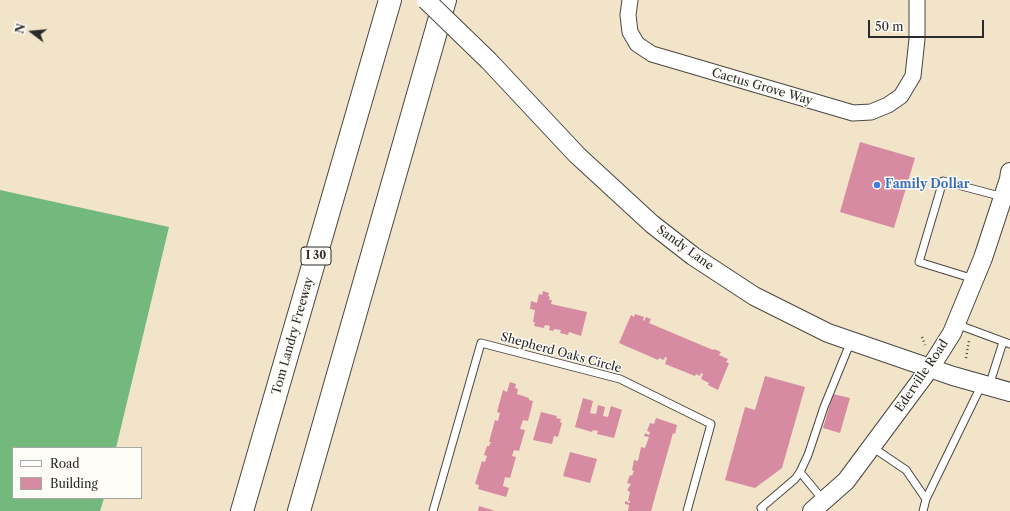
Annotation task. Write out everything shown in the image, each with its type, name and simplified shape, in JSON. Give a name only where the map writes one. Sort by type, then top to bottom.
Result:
[{"type":"highway","name":"Tom Landry Freeway","points":[[242,511],[390,0]]},
{"type":"highway","points":[[299,511],[445,0]]},
{"type":"street","name":"Sandy Lane","points":[[426,0],[489,61],[577,155],[652,224],[687,251],[754,296],[828,333],[930,368],[1010,392]]},
{"type":"street","name":"Cactus Grove Way","points":[[630,0],[628,14],[630,32],[637,44],[652,54],[853,113],[871,112],[888,106],[901,96],[912,76],[917,39],[916,0]]},
{"type":"street","name":"Ederville Road","points":[[818,506],[846,481],[930,368],[952,333],[983,258],[1010,174]]},
{"type":"lane","points":[[974,279],[919,262],[943,181],[1003,197]]},
{"type":"lane","points":[[923,511],[926,499],[1007,343],[955,324]]},
{"type":"lane","points":[[763,511],[761,508],[795,479],[800,472],[808,455],[824,407],[851,341]]},
{"type":"lane","name":"Shepherd Oaks Circle","points":[[433,511],[481,343],[620,379],[711,424],[687,511]]},
{"type":"lane","points":[[872,447],[906,470],[926,499]]},
{"type":"lane","points":[[800,472],[818,506]]},
{"type":"path","points":[[922,338],[925,346]]},
{"type":"path","points":[[966,358],[969,342]]},
{"type":"green space","points":[[0,190],[169,227],[116,447],[12,447],[12,499],[104,499],[100,511],[0,511]]},
{"type":"building","name":"Family Dollar","points":[[860,142],[915,158],[894,228],[840,212]]},
{"type":"building","points":[[543,291],[549,293],[549,300],[552,300],[551,304],[587,312],[581,336],[569,332],[568,335],[560,333],[561,330],[549,330],[550,326],[545,325],[544,328],[534,326],[535,322],[533,322],[535,310],[530,309],[531,301],[537,303],[539,294],[542,295]]},
{"type":"building","points":[[635,314],[644,317],[644,321],[646,317],[651,319],[649,323],[721,352],[719,355],[728,359],[726,362],[729,363],[718,390],[708,385],[709,383],[701,379],[703,374],[701,373],[700,376],[696,374],[695,376],[665,364],[667,358],[665,357],[664,360],[659,358],[658,360],[619,343],[631,315],[634,317]]},
{"type":"building","points":[[765,376],[805,387],[782,468],[755,488],[725,480],[745,407],[755,410]]},
{"type":"building","points":[[510,382],[516,384],[515,388],[518,389],[517,394],[533,401],[528,421],[523,420],[520,429],[525,430],[519,451],[514,450],[512,456],[516,457],[510,478],[505,477],[503,486],[509,488],[506,497],[478,489],[479,485],[475,484],[482,461],[485,462],[487,456],[484,455],[487,446],[489,446],[491,442],[489,442],[495,420],[498,421],[500,413],[497,412],[503,390],[507,392]]},
{"type":"building","points":[[833,394],[850,398],[840,433],[823,428]]},
{"type":"building","points":[[583,398],[593,401],[590,413],[596,414],[598,405],[605,407],[603,416],[608,417],[611,406],[622,410],[614,438],[597,434],[598,431],[593,430],[592,432],[575,427]]},
{"type":"building","points":[[541,412],[557,416],[556,418],[561,419],[560,422],[562,423],[558,437],[554,436],[552,444],[533,440]]},
{"type":"building","points":[[656,418],[677,425],[675,434],[673,433],[651,511],[628,511],[629,505],[625,504],[625,501],[630,503],[630,501],[628,501],[630,492],[627,490],[631,484],[627,483],[630,475],[632,476],[634,471],[632,470],[634,460],[638,461],[641,447],[645,448],[649,437],[644,436],[645,433],[649,435],[650,432],[647,431],[650,423],[654,424]]},
{"type":"building","points":[[570,452],[597,459],[590,483],[563,476]]},
{"type":"building","points":[[479,506],[495,511],[478,511]]},
{"type":"place","name":"Family Dollar","points":[[877,185]]}]
